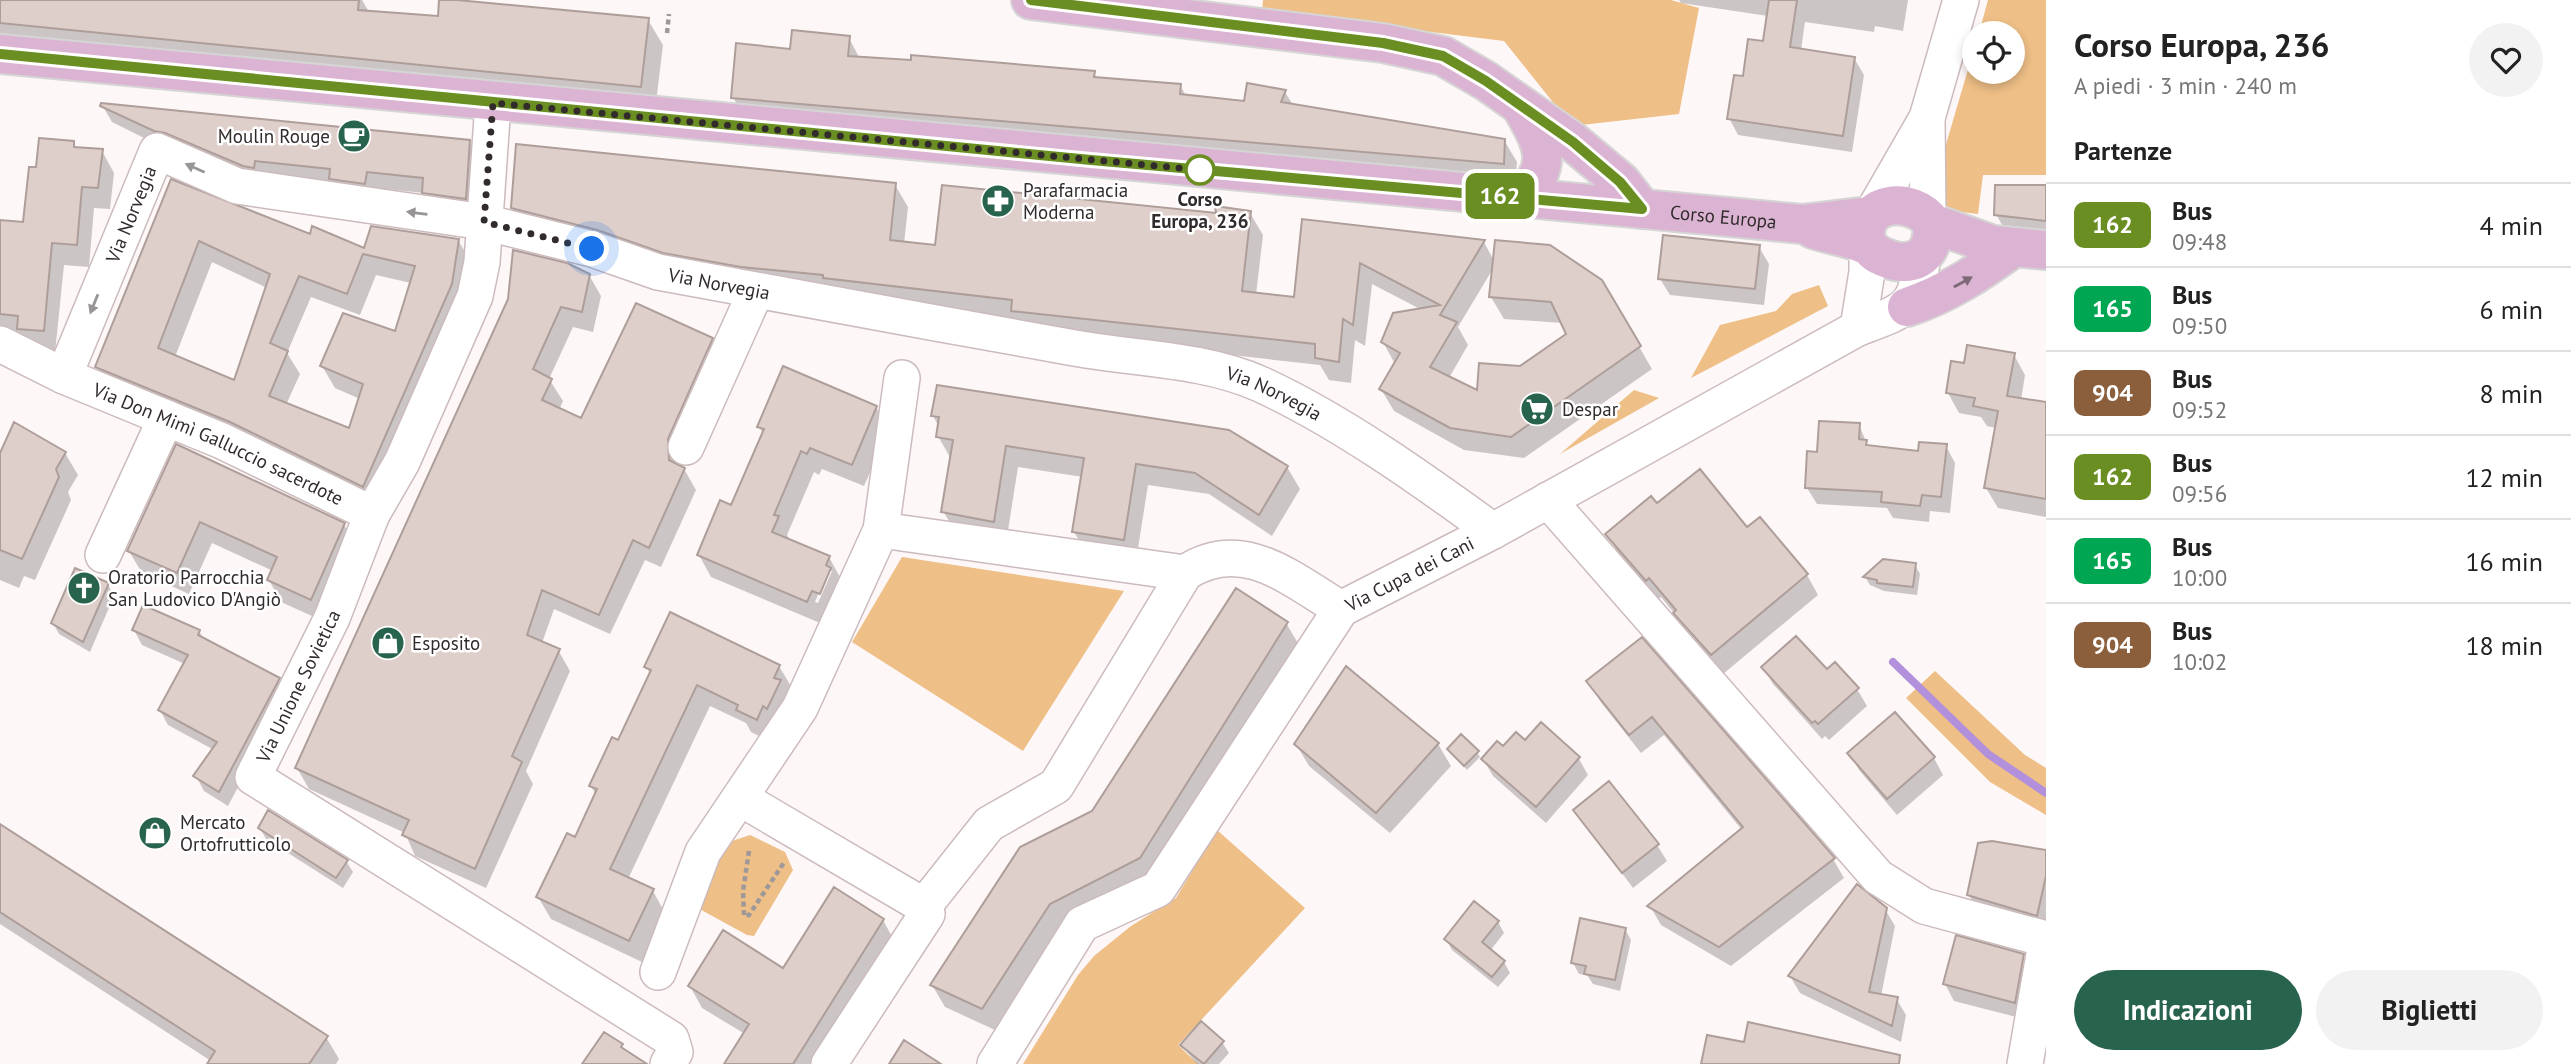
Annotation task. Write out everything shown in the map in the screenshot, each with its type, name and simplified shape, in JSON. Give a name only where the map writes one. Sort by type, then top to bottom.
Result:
[{"type":"main road","points":[[1031,0],[1383,43],[1443,56],[1521,106],[1597,161],[1620,182],[1642,209]]},
{"type":"main road","name":"Corso Europa","points":[[0,54],[493,103],[1802,224],[1870,224]]},
{"type":"main road","points":[[1520,198],[1536,183],[1543,163],[1539,138],[1521,106]]},
{"type":"main road","points":[[1902,207],[1919,210],[1928,238],[1912,261],[1894,260],[1878,255],[1870,224],[1902,207]]},
{"type":"main road","points":[[1928,238],[2018,247]]},
{"type":"main road","points":[[1907,307],[1934,298],[1972,278],[2018,247]]},
{"type":"street","points":[[1858,328],[1866,282],[1870,224],[1927,118],[1961,0]]},
{"type":"street","name":"Via Unione Sovietica","points":[[493,103],[475,296],[402,462],[372,514],[332,618],[253,777],[671,1039],[675,1052],[668,1064]]},
{"type":"street","points":[[1907,307],[1917,290],[1928,238],[1927,118]]},
{"type":"street","name":"Via Norvegia","points":[[64,376],[157,151],[237,186],[484,222],[592,249],[657,272],[1072,348],[1216,370],[1259,383],[1333,425],[1446,496],[1493,531]]},
{"type":"street","points":[[686,447],[756,291]]},
{"type":"street","name":"Via Cupa dei Cani","points":[[995,1064],[1082,924],[1158,889],[1341,609],[1493,531],[1858,328],[1907,307]]},
{"type":"street","name":"Via Don Mimì Galluccio sacerdote","points":[[0,344],[64,376],[222,441],[372,514]]},
{"type":"street","points":[[658,972],[703,852],[800,708],[881,530],[902,378]]},
{"type":"street","points":[[103,555],[166,418]]},
{"type":"street","points":[[1548,500],[1878,877],[1924,906],[2046,941],[2025,1064]]},
{"type":"street","points":[[881,530],[1185,573]]},
{"type":"street","points":[[924,906],[989,824],[1056,786],[1185,573],[1204,561],[1233,557],[1264,563],[1341,609]]},
{"type":"street","points":[[740,798],[924,906],[928,914],[830,1064]]},
{"type":"path","points":[[667,33],[669,14]]},
{"type":"path","points":[[749,851],[743,891],[744,916],[749,915],[785,861]]},
{"type":"shaded area","points":[[1263,0],[1671,0],[1699,8],[1679,114],[1572,126],[1504,41],[1262,11]]},
{"type":"shaded area","points":[[1988,0],[2046,0],[2046,175],[1983,175],[1978,214],[1938,209],[1942,158],[1964,84],[2025,84],[2025,21],[1982,21]]},
{"type":"shaded area","points":[[1819,285],[1828,306],[1691,378],[1720,325],[1776,311],[1792,294]]},
{"type":"shaded area","points":[[1634,390],[1659,398],[1560,454]]},
{"type":"shaded area","points":[[902,557],[1124,591],[1023,751],[852,642]]},
{"type":"shaded area","points":[[1935,671],[2025,755],[2046,768],[2046,815],[1990,782],[1906,698]]},
{"type":"shaded area","points":[[1217,830],[1305,908],[1178,1045],[1198,1064],[1023,1064],[1078,975],[1094,956],[1131,926],[1176,898]]},
{"type":"shaded area","points":[[750,835],[785,852],[793,870],[754,936],[747,935],[694,906],[726,843]]},
{"type":"building","points":[[0,0],[359,0],[358,10],[438,16],[439,0],[457,0],[649,18],[641,87],[0,23]]},
{"type":"building","points":[[1769,0],[1797,0],[1790,47],[1855,57],[1843,136],[1727,119],[1734,75],[1743,76],[1748,39],[1763,41]]},
{"type":"building","points":[[792,30],[850,36],[848,56],[911,60],[911,55],[1095,71],[1094,77],[1181,84],[1180,94],[1244,101],[1247,83],[1286,90],[1281,102],[1505,139],[1504,164],[731,98],[736,43],[790,49]]},
{"type":"building","points":[[101,103],[470,140],[466,199],[422,193],[423,178],[367,172],[365,184],[329,179],[330,169],[255,161],[254,168],[243,166],[165,133],[154,131],[100,106]]},
{"type":"building","points":[[39,138],[74,141],[74,147],[103,149],[98,188],[82,187],[77,245],[52,243],[44,331],[17,329],[18,316],[0,314],[0,220],[23,222],[29,167],[36,167]]},
{"type":"building","points":[[516,144],[896,183],[890,240],[935,245],[942,185],[1216,213],[1215,206],[1251,211],[1242,291],[1294,297],[1302,219],[1485,240],[1440,315],[1457,322],[1430,367],[1477,390],[1479,363],[1520,366],[1566,334],[1551,302],[1489,297],[1495,240],[1550,245],[1602,280],[1641,346],[1511,437],[1450,428],[1379,389],[1400,353],[1381,342],[1393,313],[1440,305],[1360,263],[1353,325],[1343,319],[1339,362],[1315,358],[1315,344],[1011,311],[1012,300],[741,267],[663,253],[597,230],[511,208]]},
{"type":"building","points":[[171,179],[310,234],[312,226],[364,248],[371,226],[459,239],[452,284],[363,487],[230,422],[95,367]],"holes":[[[199,241],[270,274],[234,380],[158,348]],[[363,254],[415,266],[395,331],[343,313],[320,366],[363,384],[349,428],[269,396],[288,351],[270,343],[299,276],[347,294]]]},
{"type":"building","points":[[1995,185],[2046,185],[2046,221],[1994,215]]},
{"type":"building","points":[[1663,235],[1760,245],[1755,289],[1658,279]]},
{"type":"building","points":[[513,250],[567,263],[590,274],[582,312],[561,307],[533,369],[552,379],[542,400],[581,418],[636,303],[713,338],[668,439],[669,460],[685,468],[649,548],[633,540],[599,615],[542,590],[527,635],[560,649],[512,756],[522,762],[475,869],[402,835],[409,820],[295,768],[508,299]]},
{"type":"building","points":[[1967,345],[2015,353],[2007,396],[2046,402],[2046,499],[1984,488],[1998,411],[1973,406],[1975,398],[1946,393],[1951,361],[1964,363]]},
{"type":"building","points":[[783,366],[877,406],[852,465],[810,448],[807,454],[801,451],[774,515],[779,516],[772,532],[830,556],[826,565],[831,568],[820,594],[812,591],[807,602],[697,555],[720,500],[731,505],[764,429],[757,427]]},
{"type":"building","points":[[937,385],[1229,430],[1288,466],[1259,515],[1195,473],[1136,464],[1124,540],[1072,532],[1084,458],[1006,446],[994,522],[941,512],[953,440],[936,437],[939,417],[931,416]]},
{"type":"building","points":[[1819,421],[1860,423],[1859,439],[1867,440],[1866,445],[1918,451],[1919,442],[1947,444],[1941,497],[1922,495],[1920,506],[1881,502],[1882,492],[1805,488],[1807,451],[1817,452]]},
{"type":"building","points":[[14,422],[66,452],[56,469],[59,477],[22,559],[0,550],[0,453]]},
{"type":"building","points":[[176,444],[345,523],[311,600],[267,580],[277,557],[200,522],[177,573],[127,551]]},
{"type":"building","points":[[1700,469],[1747,527],[1760,517],[1808,574],[1711,655],[1673,613],[1676,610],[1649,578],[1646,581],[1605,534],[1651,496],[1657,503]]},
{"type":"building","points":[[1883,559],[1916,563],[1913,587],[1877,583],[1877,580],[1863,577]]},
{"type":"building","points":[[75,568],[109,583],[83,642],[51,623]]},
{"type":"building","points":[[1236,588],[1288,622],[1140,858],[1050,904],[982,1009],[930,985],[1020,847],[1092,811]]},
{"type":"building","points":[[143,605],[200,630],[198,635],[280,678],[219,792],[193,776],[217,742],[158,710],[188,655],[132,630]]},
{"type":"building","points":[[670,612],[780,665],[774,678],[781,680],[767,709],[763,706],[757,720],[736,710],[738,705],[697,685],[610,869],[654,889],[629,941],[536,897],[567,833],[575,837],[597,789],[589,786],[612,737],[618,740],[651,670],[644,667]]},
{"type":"building","points":[[1796,636],[1827,669],[1835,662],[1859,688],[1818,724],[1815,721],[1812,723],[1761,667]]},
{"type":"building","points":[[1642,637],[1835,858],[1719,947],[1647,906],[1743,827],[1652,717],[1629,735],[1586,681]]},
{"type":"building","points":[[1346,666],[1439,743],[1376,813],[1294,744]]},
{"type":"building","points":[[1895,712],[1935,757],[1887,799],[1847,753]]},
{"type":"building","points":[[1541,722],[1580,757],[1536,807],[1481,759],[1497,741],[1503,746],[1516,732],[1525,740]]},
{"type":"building","points":[[1461,734],[1479,751],[1464,766],[1447,749]]},
{"type":"building","points":[[1609,781],[1659,844],[1622,873],[1573,810]]},
{"type":"building","points":[[268,810],[348,860],[336,878],[258,828]]},
{"type":"building","points":[[0,824],[328,1036],[309,1064],[207,1064],[215,1051],[0,912]]},
{"type":"building","points":[[1992,841],[2046,850],[2046,876],[2037,916],[1967,895],[1978,843]]},
{"type":"building","points":[[1857,884],[1887,908],[1869,992],[1898,997],[1892,1026],[1788,976]]},
{"type":"building","points":[[834,887],[884,919],[793,1064],[724,1064],[749,1024],[688,986],[723,930],[783,968]]},
{"type":"building","points":[[1474,901],[1499,921],[1482,942],[1505,961],[1492,977],[1444,939]]},
{"type":"building","points":[[1580,918],[1626,928],[1615,980],[1584,974],[1586,966],[1571,963]]},
{"type":"building","points":[[1956,935],[2024,954],[2015,1003],[1943,984]]},
{"type":"building","points":[[1201,1021],[1224,1041],[1204,1064],[1180,1045]]},
{"type":"building","points":[[1748,1022],[1900,1055],[1899,1064],[1701,1064],[1707,1035],[1744,1042]]},
{"type":"building","points":[[604,1032],[623,1044],[621,1047],[647,1064],[582,1064]]},
{"type":"building","points":[[904,1040],[941,1064],[889,1064]]},
{"type":"waterway","points":[[1893,662],[1988,754],[2046,793]]},
{"type":"bus line","name":"162","points":[[0,54],[1091,160],[1642,209],[1620,182],[1573,142],[1486,81],[1443,56],[1383,43],[1031,0]]},
{"type":"place","name":"Moulin Rouge","points":[[354,136]]},
{"type":"place","name":"Corso Europa, 236","points":[[1200,170]]},
{"type":"place","name":"Parafarmacia Moderna","points":[[998,201]]},
{"type":"place","name":"Despar","points":[[1537,409]]},
{"type":"place","name":"Oratorio Parrocchia San Ludovico D'Angiò","points":[[84,588]]},
{"type":"place","name":"Esposito","points":[[388,643]]},
{"type":"place","name":"Mercato Ortofrutticolo","points":[[155,833]]},
{"type":"route","points":[[592,249],[484,222],[493,103],[1200,170]]}]
